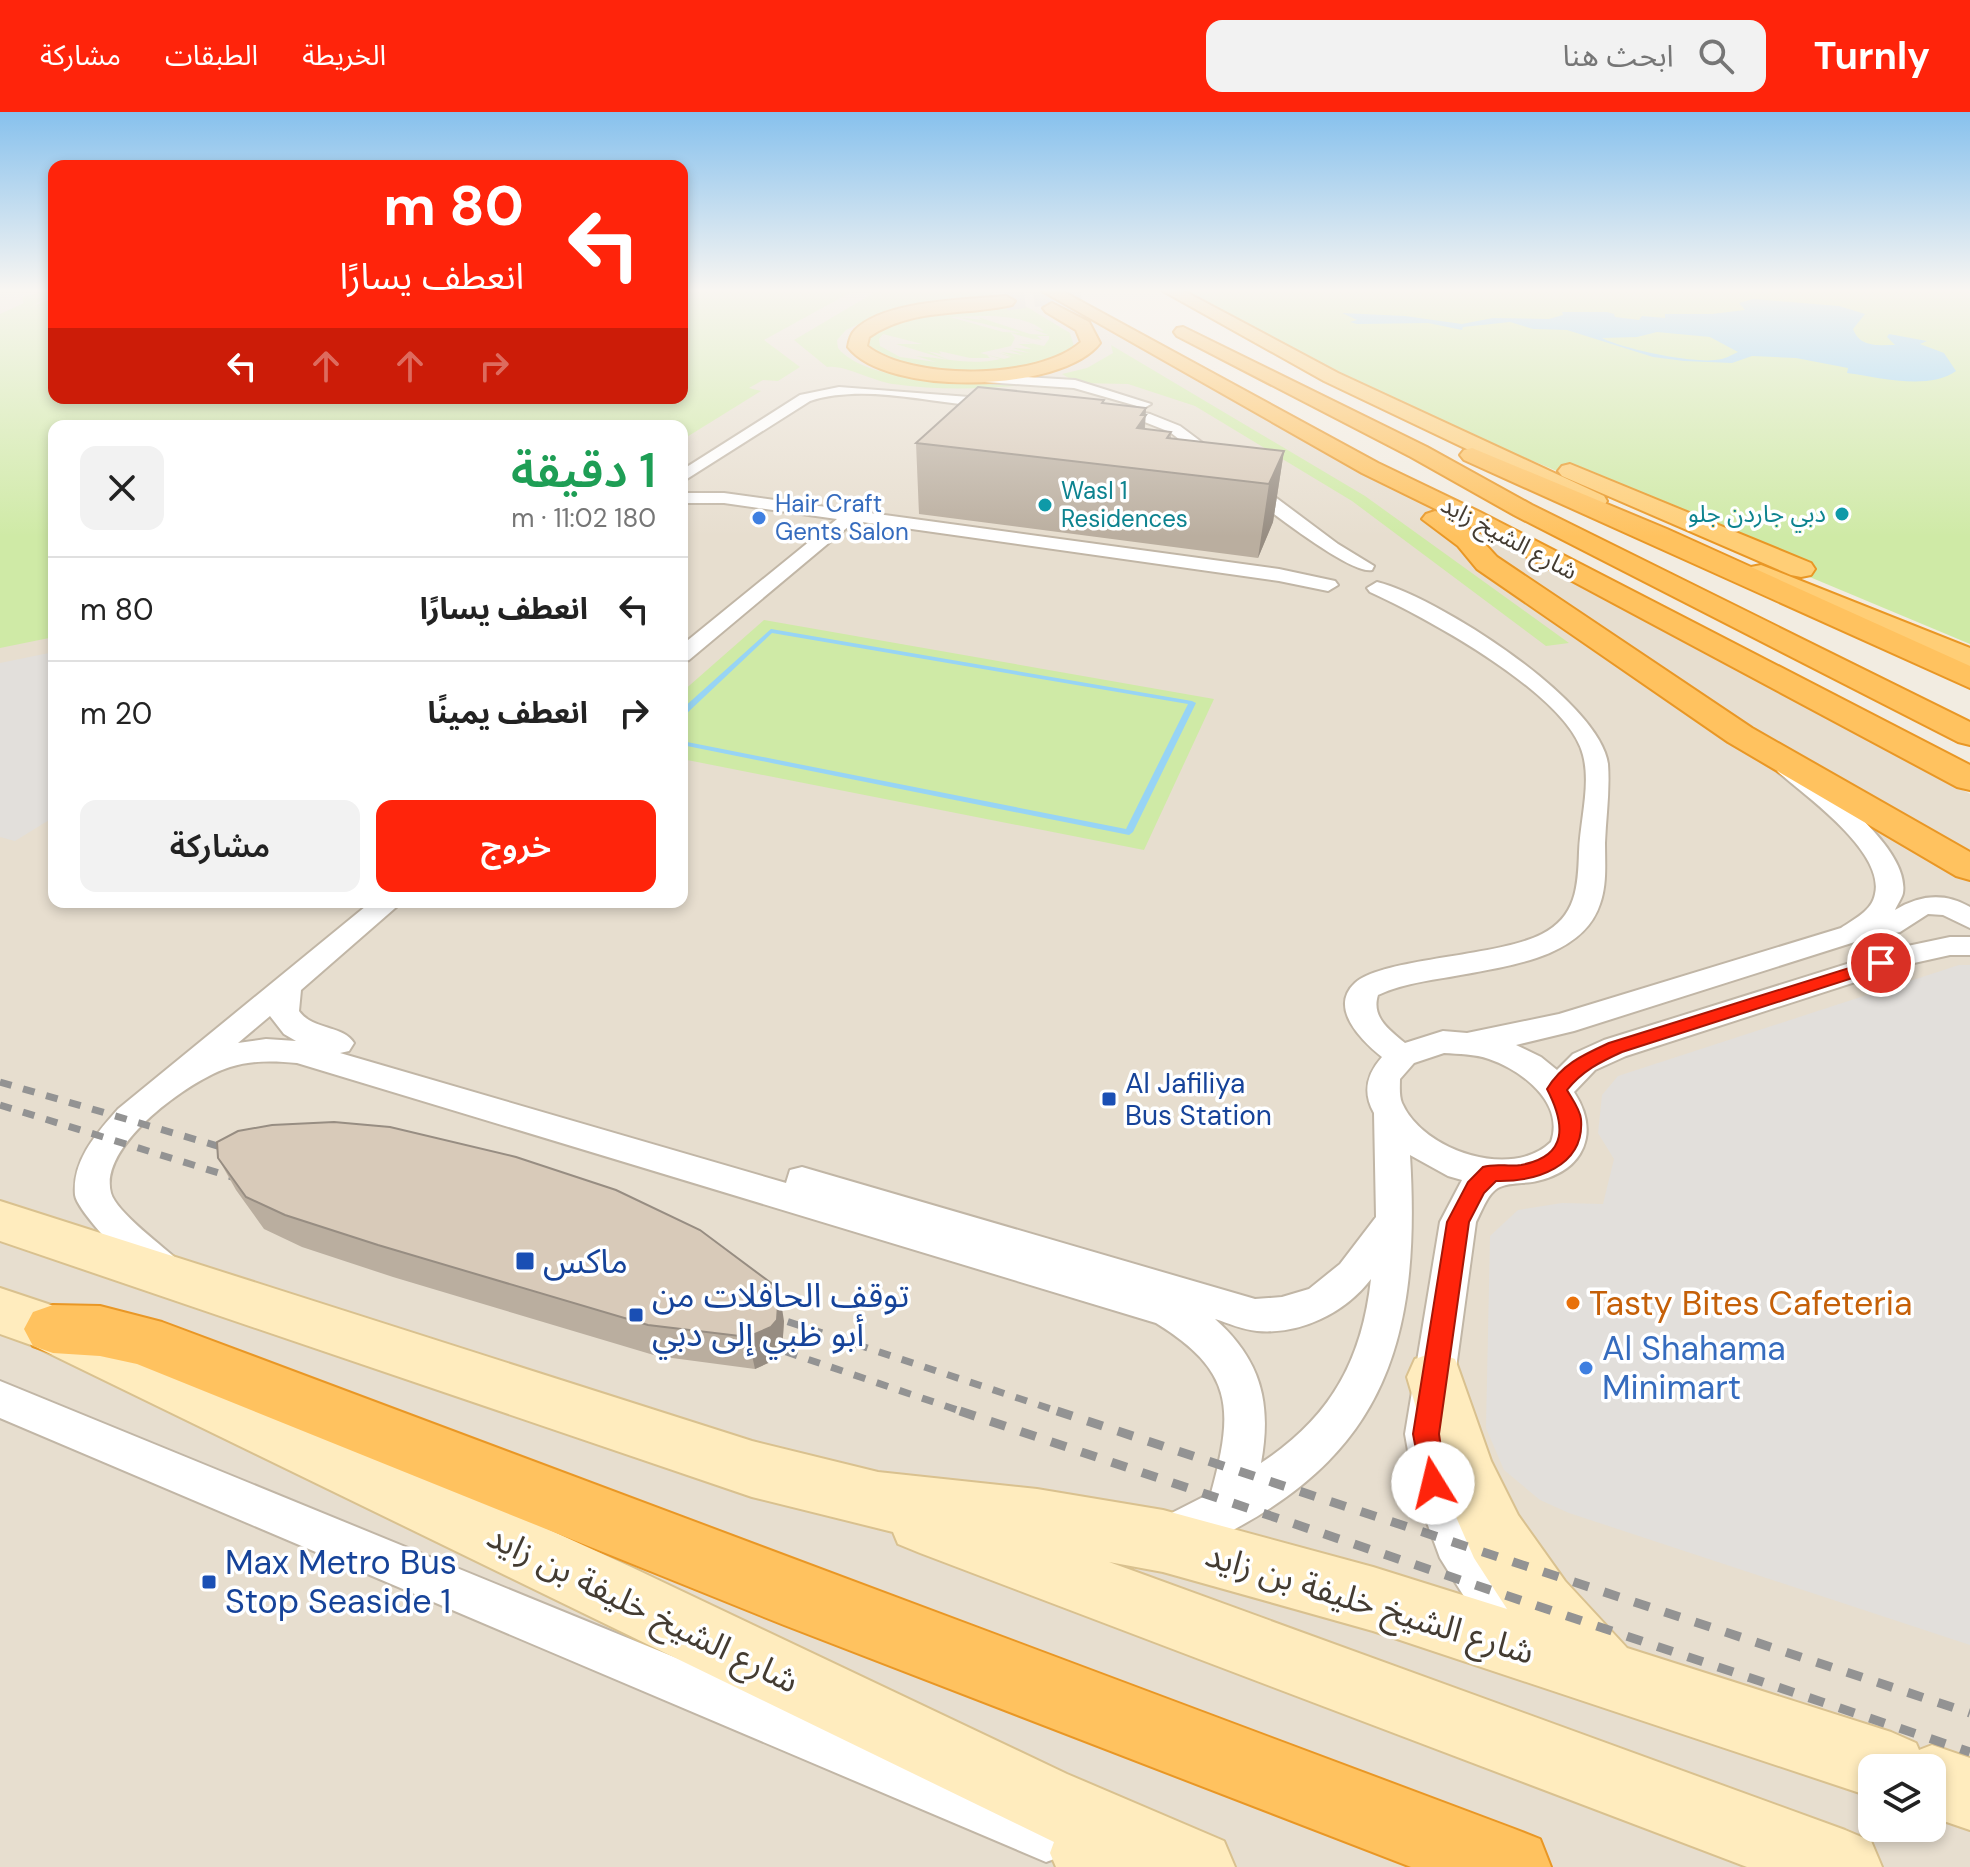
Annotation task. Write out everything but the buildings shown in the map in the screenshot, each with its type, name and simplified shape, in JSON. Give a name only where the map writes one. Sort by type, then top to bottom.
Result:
[{"type":"highway","points":[[927,373],[1020,373]]},
{"type":"highway","name":"شارع الشيخ زايد","points":[[1190,373],[1970,779]]},
{"type":"highway","name":"شارع الشيخ زايد","points":[[1240,373],[1970,749]]},
{"type":"highway","points":[[1264,373],[1537,517],[1970,735]]},
{"type":"highway","points":[[1323,373],[1516,466],[1704,549],[1970,659]]},
{"type":"highway","points":[[1356,373],[1493,437],[1729,539],[1970,637]]},
{"type":"highway","points":[[1317,400],[1444,444],[1527,478],[1970,678]]},
{"type":"highway","points":[[1357,420],[1625,534],[1970,695]]},
{"type":"highway","points":[[1370,468],[1467,540],[1487,563],[1774,755],[1970,868]]},
{"type":"highway","points":[[27,1320],[142,1340],[769,1585],[1512,1867]]},
{"type":"main road","name":"شارع الشيخ خليفة بن زايد","points":[[0,1221],[752,1469],[836,1491],[945,1511],[1037,1519],[1163,1541],[1373,1599],[1858,1757]]},
{"type":"main road","name":"شارع الشيخ خليفة بن زايد","points":[[27,1320],[608,1590],[1041,1800],[1198,1867]]},
{"type":"main road","points":[[1435,1377],[1456,1451],[1502,1548],[1534,1596],[1569,1637],[1609,1676]]},
{"type":"main road","name":"شارع الشيخ خليفة بن زايد","points":[[836,1491],[1845,1867]]},
{"type":"main road","points":[[1946,1786],[1970,1794]]},
{"type":"street","points":[[927,373],[1059,382],[1106,390],[1159,411],[1327,568],[1421,608],[1545,690],[1582,725],[1595,754],[1591,891],[1584,915],[1564,934],[1535,949],[1390,978],[1367,988],[1361,996],[1362,1016],[1374,1034],[1400,1055]]},
{"type":"street","points":[[688,485],[805,398],[819,392],[850,391],[969,401]]},
{"type":"street","points":[[1092,410],[1145,417],[1182,434]]},
{"type":"street","points":[[688,485],[724,498],[1279,575],[1327,568],[1362,584]]},
{"type":"street","points":[[688,651],[851,516]]},
{"type":"street","points":[[1774,755],[1852,826],[1884,863],[1890,877],[1889,902],[1868,925],[1851,934]]},
{"type":"street","points":[[1163,1541],[1229,1507],[1319,1445],[1343,1418],[1364,1385],[1380,1338],[1395,1218],[1389,1116],[1382,1092],[1386,1071],[1400,1055],[1420,1045],[1498,1039],[1563,1024],[1851,934],[1890,926],[1922,905],[1950,907],[1970,919]]},
{"type":"street","points":[[178,1282],[109,1219],[93,1198],[93,1173],[106,1145],[130,1118],[177,1077],[381,908]]},
{"type":"street","points":[[1557,1089],[1584,1062],[1615,1048],[1908,955],[1963,942]]},
{"type":"street","points":[[287,986],[282,1005],[284,1014],[303,1033],[1255,1315],[1297,1312],[1319,1304],[1338,1292],[1395,1218]]},
{"type":"street","points":[[1389,1116],[1411,1141],[1443,1161],[1491,1173],[1521,1173],[1552,1162],[1569,1142],[1571,1116],[1557,1089],[1540,1072],[1519,1058],[1470,1043]]},
{"type":"street","points":[[177,1077],[233,1054],[267,1050],[298,1052],[1168,1310],[1206,1333],[1232,1364],[1240,1384],[1245,1404],[1244,1454],[1229,1507]]},
{"type":"street","points":[[1491,1173],[1476,1188],[1458,1222],[1426,1434],[1429,1466],[1437,1501],[1473,1575],[1501,1615],[1536,1652]]},
{"type":"street","points":[[0,1399],[1102,1860]]},
{"type":"shaded area","points":[[0,373],[48,373],[48,404],[688,404],[688,373],[1214,373],[1519,547],[1970,794],[1970,1867],[0,1867]]},
{"type":"shaded area","points":[[48,653],[48,821],[15,841],[0,837],[0,663]]},
{"type":"shaded area","points":[[1959,965],[1970,965],[1970,1645],[1569,1513],[1540,1500],[1504,1470],[1486,1428],[1490,1236],[1518,1210],[1562,1203],[1603,1204],[1614,1159],[1598,1133],[1602,1095],[1618,1076]]},
{"type":"green space","points":[[0,373],[48,373],[48,404],[688,404],[688,373],[791,373],[778,381],[763,380],[749,388],[761,391],[688,436],[688,420],[48,420],[48,638],[0,648]]},
{"type":"green space","points":[[855,373],[888,373],[961,382],[1038,384],[929,388],[876,380]]},
{"type":"green space","points":[[1158,373],[1365,496],[1569,643],[1546,646],[1352,501],[1195,406],[1128,384],[1077,383],[1062,374]]},
{"type":"green space","points":[[1322,373],[1970,373],[1970,644]]},
{"type":"green space","points":[[764,620],[1214,699],[1144,850],[688,760],[688,687]]},
{"type":"water","points":[[1847,373],[1953,373],[1917,381]]},
{"type":"waterway","points":[[688,707],[771,631],[1192,703],[1129,832],[688,744]]},
{"type":"railway","points":[[0,1082],[238,1152]]},
{"type":"railway","points":[[0,1105],[248,1182]]},
{"type":"railway","points":[[765,1314],[1063,1413]]},
{"type":"railway","points":[[763,1344],[966,1413]]},
{"type":"railway","points":[[960,1411],[1970,1752]]},
{"type":"railway","points":[[1057,1411],[1970,1713]]},
{"type":"place","name":"Wasl 1 Residences","points":[[1045,505]]},
{"type":"place","name":"دبي جاردن جلو","points":[[1842,514]]},
{"type":"place","name":"Hair Craft Gents Salon","points":[[759,518]]},
{"type":"place","name":"Al Jafiliya Bus Station","points":[[1109,1099]]},
{"type":"place","name":"ماكس","points":[[525,1261]]},
{"type":"place","name":"Tasty Bites Cafeteria","points":[[1573,1303]]},
{"type":"place","name":"توقف الحافلات من أبو ظبي إلى دبي","points":[[636,1315]]},
{"type":"place","name":"Al Shahama Minimart","points":[[1586,1368]]},
{"type":"place","name":"Max Metro Bus Stop Seaside 1","points":[[209,1582]]},
{"type":"route","points":[[1433,1483],[1426,1434],[1458,1222],[1464,1205],[1491,1173],[1521,1173],[1552,1162],[1569,1142],[1571,1116],[1557,1089],[1569,1074],[1584,1062],[1615,1048],[1881,963]]}]
